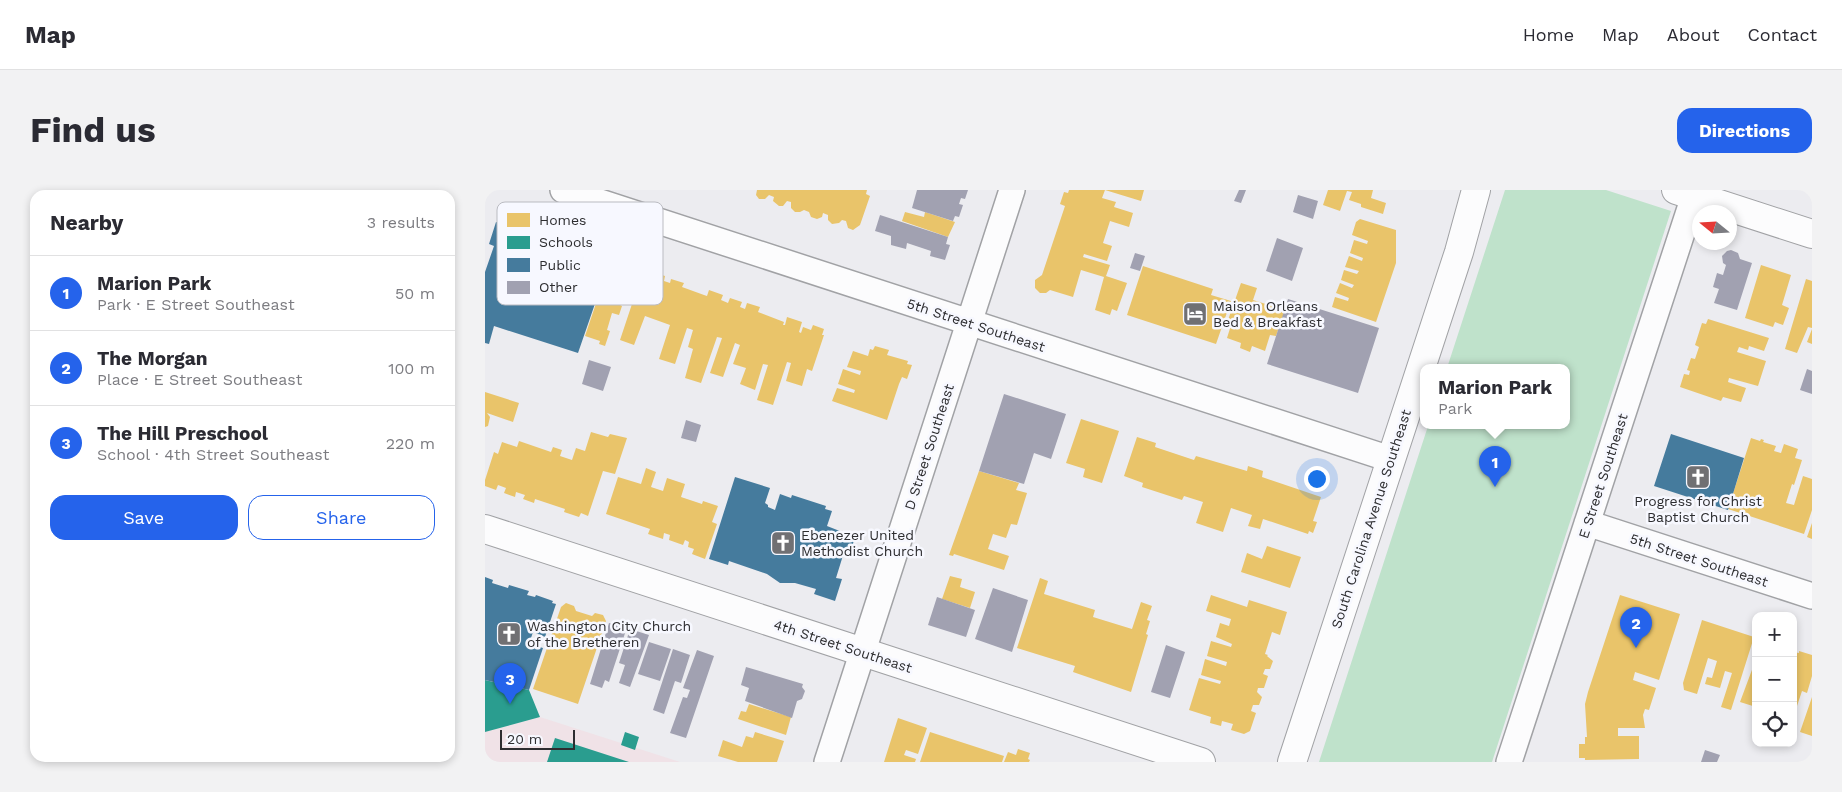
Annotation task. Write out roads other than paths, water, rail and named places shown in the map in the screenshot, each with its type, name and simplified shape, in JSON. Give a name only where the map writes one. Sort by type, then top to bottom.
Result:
[{"type":"street","name":"5th Street Southeast","points":[[563,190],[600,202]]},
{"type":"street","name":"D Street Southeast","points":[[827,762],[1012,190]]},
{"type":"street","name":"South Carolina Avenue Southeast","points":[[1422,364],[1459,252],[1476,190]]},
{"type":"street","points":[[1689,192],[1812,234]]},
{"type":"street","name":"E Street Southeast","points":[[1509,762],[1587,524],[1689,192]]},
{"type":"street","name":"5th Street Southeast","points":[[663,223],[1390,459]]},
{"type":"street","name":"South Carolina Avenue Southeast","points":[[1292,762],[1420,369]]},
{"type":"street","name":"5th Street Southeast","points":[[1587,524],[1812,596]]},
{"type":"street","name":"4th Street Southeast","points":[[485,530],[1201,762]]},
{"type":"place","name":"Maison Orleans Bed & Breakfast","points":[[1195,314]]},
{"type":"place","name":"Progress for Christ Baptist Church","points":[[1698,477]]},
{"type":"place","name":"Marion Park","points":[[1495,487]]},
{"type":"place","name":"Ebenezer United Methodist Church","points":[[783,543]]},
{"type":"place","name":"Washington City Church of the Bretheren","points":[[509,634]]},
{"type":"place","name":"The Morgan","points":[[1636,648]]},
{"type":"place","name":"The Hill Preschool","points":[[510,704]]}]
